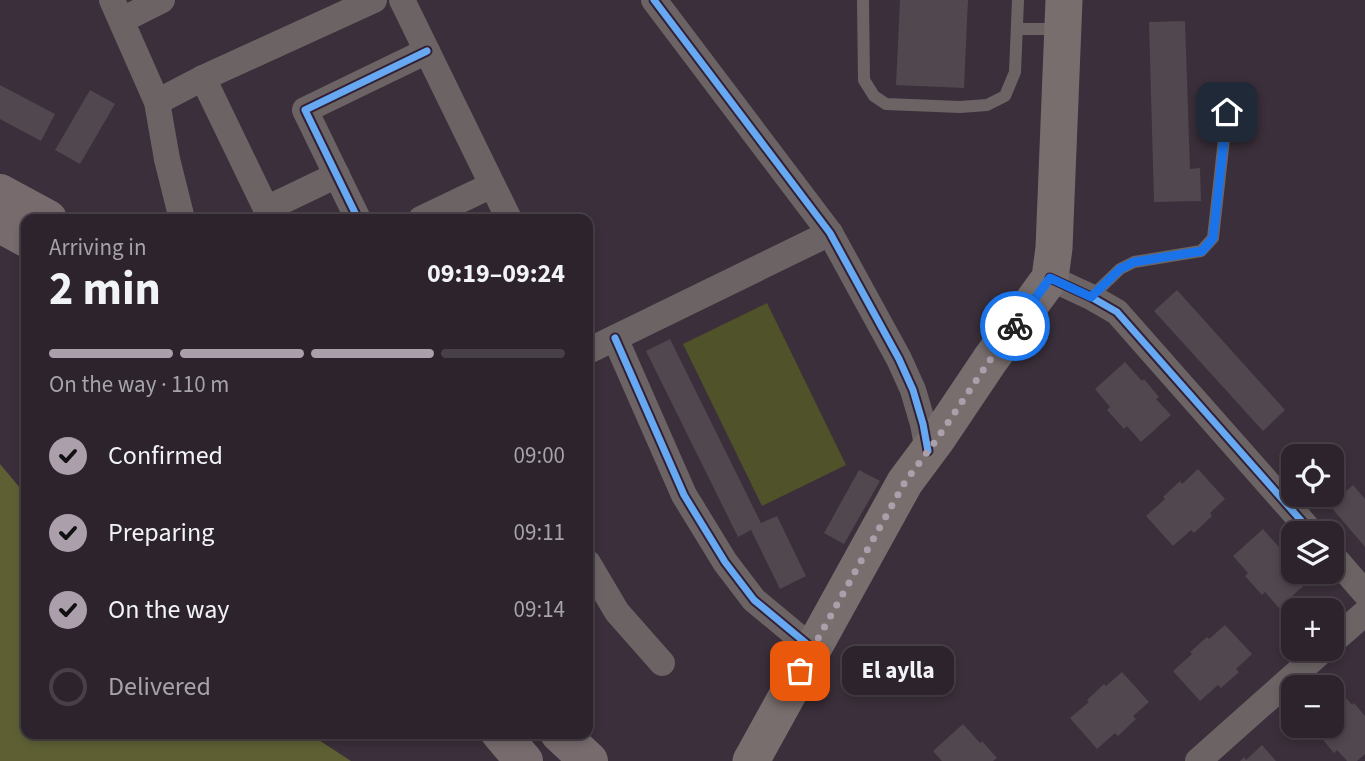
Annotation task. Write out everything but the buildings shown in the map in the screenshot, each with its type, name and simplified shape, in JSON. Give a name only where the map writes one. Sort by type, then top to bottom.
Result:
[{"type":"main road","points":[[751,761],[905,482],[1050,278],[1054,248],[1064,15]]},
{"type":"main road","points":[[0,193],[39,214]]},
{"type":"main road","points":[[0,224],[21,235]]},
{"type":"main road","points":[[505,739],[524,761]]},
{"type":"main road","points":[[565,739],[589,761]]},
{"type":"street","points":[[162,0],[117,10],[157,102],[181,214]]},
{"type":"street","points":[[157,102],[203,78],[374,0]]},
{"type":"street","points":[[402,0],[506,214]]},
{"type":"street","points":[[654,0],[830,233],[899,359],[913,390],[928,451]]},
{"type":"street","points":[[356,214],[305,110],[427,51]]},
{"type":"street","points":[[203,78],[268,214],[337,175]]},
{"type":"street","points":[[431,214],[492,185]]},
{"type":"street","points":[[593,349],[830,233]]},
{"type":"street","points":[[1050,278],[1117,312],[1302,521]]},
{"type":"street","points":[[615,338],[684,495],[725,562],[754,600],[813,649]]},
{"type":"street","points":[[1344,569],[1365,593]]},
{"type":"street","points":[[593,571],[617,612],[662,663]]},
{"type":"street","points":[[1344,631],[1365,613]]},
{"type":"street","points":[[1198,761],[1310,661]]},
{"type":"lane","points":[[863,0],[864,80],[874,96],[886,104],[961,107],[987,105],[1005,96],[1015,72],[1018,0]]},
{"type":"lane","points":[[1017,29],[1064,15]]},
{"type":"lane","points":[[1091,297],[1120,269],[1134,262],[1202,251],[1213,238],[1227,112]]},
{"type":"green space","points":[[767,303],[846,465],[762,506],[683,344]]},
{"type":"green space","points":[[0,464],[21,489],[21,739],[317,739],[351,761],[0,761]]},
{"type":"cycle path","points":[[654,0],[830,233],[899,359],[913,390],[928,451]]},
{"type":"cycle path","points":[[356,214],[305,110],[427,51]]},
{"type":"cycle path","points":[[1050,278],[1117,312],[1302,521]]},
{"type":"cycle path","points":[[615,338],[684,495],[725,562],[754,600],[813,649]]},
{"type":"way so far","points":[[800,671],[905,482],[1015,326]]},
{"type":"place","name":"El aylla","points":[[800,671]]},
{"type":"route","points":[[1015,326],[1050,278],[1091,297],[1120,269],[1134,262],[1202,251],[1213,238],[1227,112]]}]
